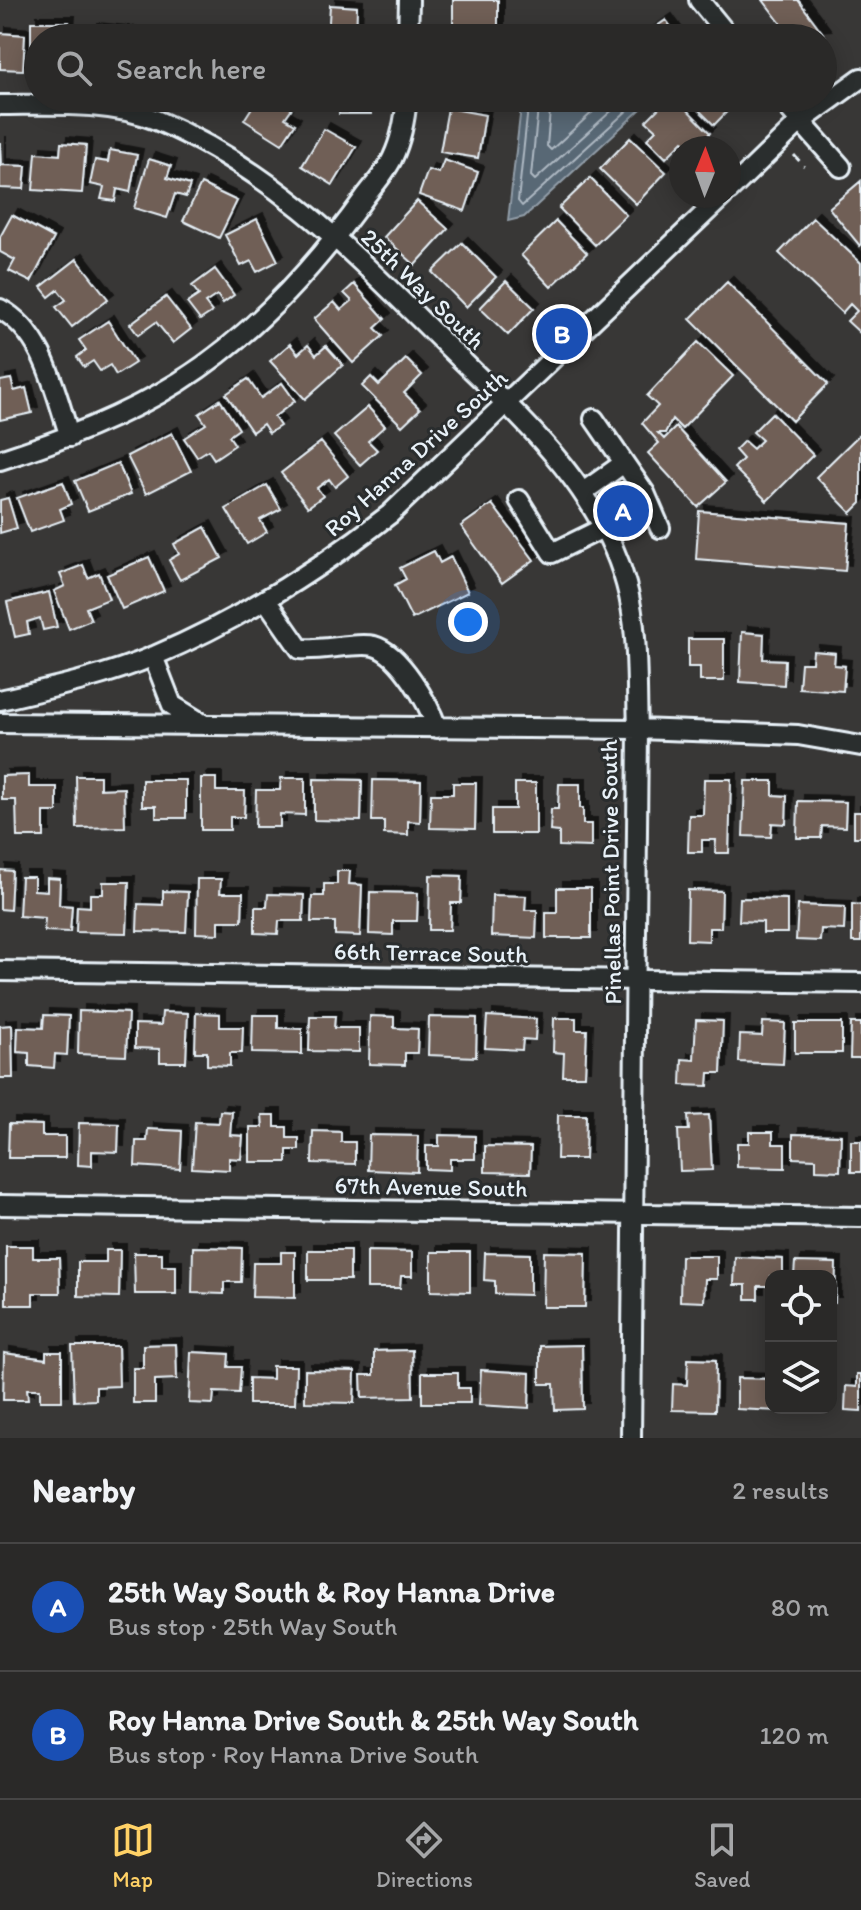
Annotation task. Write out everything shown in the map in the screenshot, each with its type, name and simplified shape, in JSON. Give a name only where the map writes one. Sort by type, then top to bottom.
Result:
[{"type":"street","points":[[408,24],[409,0]]},
{"type":"street","points":[[699,0],[719,24]]},
{"type":"street","points":[[837,95],[861,78]]},
{"type":"street","points":[[0,105],[24,106]]},
{"type":"street","points":[[0,460],[70,437],[181,381],[283,296],[336,237],[254,171],[153,119],[117,112]]},
{"type":"street","name":"25th Way South","points":[[406,112],[404,128],[393,159],[336,237],[507,404],[572,474],[603,528],[626,583],[633,622],[638,729]]},
{"type":"street","points":[[792,112],[841,167]]},
{"type":"street","points":[[741,179],[814,112]]},
{"type":"street","name":"Roy Hanna Drive South","points":[[0,700],[85,680],[153,656],[266,600],[332,559],[390,514],[711,208]]},
{"type":"street","points":[[0,309],[28,333],[44,359],[70,437]]},
{"type":"street","points":[[594,419],[645,493],[660,528]]},
{"type":"street","points":[[583,492],[624,463]]},
{"type":"street","points":[[519,500],[552,553],[603,528]]},
{"type":"street","points":[[266,600],[300,649],[326,651],[361,645],[376,646],[388,654],[428,700],[437,728]]},
{"type":"street","name":"Pinellas Point Drive South","points":[[153,656],[172,705],[210,727],[638,729],[638,980],[631,1438]]},
{"type":"street","points":[[0,723],[210,727]]},
{"type":"street","points":[[638,729],[798,735],[861,746]]},
{"type":"street","name":"66th Terrace South","points":[[0,971],[861,983]]},
{"type":"street","name":"67th Avenue South","points":[[0,1205],[861,1217]]},
{"type":"path","points":[[794,155],[804,166]]},
{"type":"water","points":[[520,112],[638,112],[524,217],[508,221]]},
{"type":"building","points":[[453,0],[498,0],[498,24],[453,24]]},
{"type":"building","points":[[763,0],[798,0],[816,24],[781,24]]},
{"type":"building","points":[[330,5],[357,7],[356,24],[329,24]]},
{"type":"building","points":[[31,22],[69,22],[69,24]]},
{"type":"building","points":[[0,33],[24,35],[23,70],[0,69]]},
{"type":"building","points":[[249,112],[289,112],[285,118],[295,124],[282,144],[244,120]]},
{"type":"building","points":[[371,112],[371,114],[339,114]]},
{"type":"building","points":[[447,112],[485,115],[478,158],[440,152]]},
{"type":"building","points":[[655,112],[690,112],[710,133],[707,136],[669,136],[669,155],[666,158],[647,139],[656,130],[646,121]]},
{"type":"building","points":[[701,112],[727,112],[714,125]]},
{"type":"building","points":[[324,129],[356,147],[333,185],[302,166]]},
{"type":"building","points":[[630,138],[666,172],[636,204],[600,169]]},
{"type":"building","points":[[0,142],[1,165],[26,166],[24,189],[0,188]]},
{"type":"building","points":[[61,143],[86,145],[82,193],[33,190],[36,153],[60,155]]},
{"type":"building","points":[[110,150],[137,155],[130,192],[117,189],[115,201],[101,199],[104,187],[90,184],[95,160],[108,162]]},
{"type":"building","points":[[149,159],[171,166],[167,178],[190,185],[186,197],[175,194],[167,218],[134,208]]},
{"type":"building","points":[[444,160],[478,172],[465,211],[419,195],[428,170],[439,173]]},
{"type":"building","points":[[590,178],[626,215],[595,245],[559,208]]},
{"type":"building","points":[[861,181],[861,245],[860,246],[829,208]]},
{"type":"building","points":[[201,184],[237,201],[219,238],[183,221]]},
{"type":"building","points":[[417,201],[448,229],[415,265],[384,237]]},
{"type":"building","points":[[12,215],[54,238],[31,282],[9,271],[15,260],[0,252],[0,237]]},
{"type":"building","points":[[813,218],[861,263],[861,334],[847,321],[857,311],[850,304],[842,313],[779,253]]},
{"type":"building","points":[[257,219],[278,261],[257,272],[251,261],[241,266],[225,235]]},
{"type":"building","points":[[556,221],[587,253],[551,287],[521,255]]},
{"type":"building","points":[[462,243],[496,277],[466,307],[432,272]]},
{"type":"building","points":[[77,259],[108,299],[72,327],[56,307],[66,300],[58,290],[49,297],[41,287]]},
{"type":"building","points":[[215,269],[234,295],[223,303],[217,295],[205,303],[212,312],[200,320],[187,303],[199,295],[192,286]]},
{"type":"building","points":[[506,281],[534,308],[508,335],[480,308]]},
{"type":"building","points":[[727,282],[828,384],[792,421],[690,319]]},
{"type":"building","points":[[354,284],[385,319],[375,328],[383,336],[353,363],[314,319],[334,302],[341,310],[352,301],[344,293]]},
{"type":"building","points":[[166,297],[191,329],[173,343],[156,322],[138,335],[130,324]]},
{"type":"building","points":[[108,321],[135,363],[116,375],[110,365],[100,371],[93,361],[84,367],[77,357],[86,350],[79,340]]},
{"type":"building","points":[[698,342],[733,376],[682,429],[672,419],[665,433],[658,433],[664,439],[676,427],[726,482],[698,507],[648,453],[659,443],[642,423],[658,406],[647,396]]},
{"type":"building","points":[[290,344],[298,354],[308,345],[316,355],[326,346],[343,365],[305,399],[270,361]]},
{"type":"building","points":[[406,359],[422,375],[404,393],[420,409],[402,426],[362,386],[371,377],[379,385]]},
{"type":"building","points":[[11,379],[14,391],[26,388],[32,413],[0,420],[0,381]]},
{"type":"building","points":[[248,379],[261,398],[282,383],[295,401],[274,417],[280,426],[269,433],[263,424],[252,432],[226,394]]},
{"type":"building","points":[[220,400],[239,429],[229,436],[235,445],[214,459],[208,450],[197,457],[184,438],[206,424],[199,414]]},
{"type":"building","points":[[368,407],[385,426],[368,441],[377,450],[360,465],[334,436]]},
{"type":"building","points":[[772,413],[813,455],[767,501],[734,468],[743,459],[735,450],[744,441],[753,449],[762,440],[753,432]]},
{"type":"building","points":[[172,433],[191,471],[146,494],[127,456]]},
{"type":"building","points":[[861,433],[861,503],[851,513],[816,477]]},
{"type":"building","points":[[321,442],[348,476],[335,487],[329,479],[317,488],[323,496],[308,507],[281,473]]},
{"type":"building","points":[[118,463],[131,494],[88,511],[75,481]]},
{"type":"building","points":[[63,482],[71,504],[60,509],[64,520],[30,532],[17,498]]},
{"type":"building","points":[[267,485],[281,509],[260,520],[267,532],[247,544],[226,509]]},
{"type":"building","points":[[8,498],[17,528],[0,533],[0,500]]},
{"type":"building","points":[[492,504],[534,560],[502,583],[461,526]]},
{"type":"building","points":[[699,511],[849,523],[845,571],[696,559]]},
{"type":"building","points":[[205,527],[222,558],[180,580],[169,560],[179,554],[174,544]]},
{"type":"building","points":[[434,551],[440,563],[451,557],[468,592],[412,619],[395,585],[406,579],[400,568]]},
{"type":"building","points":[[149,557],[164,591],[122,609],[107,575]]},
{"type":"building","points":[[83,565],[88,578],[99,573],[109,599],[86,608],[91,620],[69,629],[54,591],[65,586],[60,574]]},
{"type":"building","points":[[49,592],[57,627],[43,630],[40,618],[27,622],[29,634],[15,637],[7,602]]},
{"type":"building","points":[[742,632],[764,634],[763,659],[785,660],[784,685],[740,682]]},
{"type":"building","points":[[688,639],[724,639],[724,681],[700,681],[700,667],[688,667]]},
{"type":"building","points":[[813,651],[835,653],[834,665],[845,666],[843,691],[799,688],[801,663],[812,663]]},
{"type":"building","points":[[29,775],[29,787],[57,787],[57,812],[44,812],[44,837],[17,837],[16,800],[2,800],[2,776]]},
{"type":"building","points":[[76,776],[100,776],[100,789],[124,788],[125,827],[77,828]]},
{"type":"building","points":[[201,778],[216,778],[216,791],[245,791],[244,817],[230,817],[230,830],[201,830]]},
{"type":"building","points":[[281,778],[305,778],[305,815],[280,814],[280,827],[255,827],[256,790],[280,790]]},
{"type":"building","points":[[314,779],[362,780],[361,821],[314,820]]},
{"type":"building","points":[[704,779],[731,779],[729,853],[715,853],[716,840],[702,840],[702,852],[688,852],[689,815],[703,815]]},
{"type":"building","points":[[142,780],[186,780],[186,818],[156,818],[156,806],[142,806]]},
{"type":"building","points":[[373,780],[421,781],[420,822],[408,821],[408,835],[384,834],[384,821],[372,821]]},
{"type":"building","points":[[745,781],[773,781],[773,795],[787,796],[786,824],[772,823],[771,837],[743,836]]},
{"type":"building","points":[[453,783],[476,783],[475,829],[430,828],[431,794],[453,794]]},
{"type":"building","points":[[515,783],[536,783],[536,834],[492,834],[492,809],[515,809]]},
{"type":"building","points":[[559,784],[580,784],[580,808],[583,808],[583,824],[591,824],[591,847],[559,846],[559,832],[550,831],[551,809],[558,809]]},
{"type":"building","points":[[798,801],[846,802],[845,827],[822,826],[821,838],[797,838]]},
{"type":"building","points":[[854,812],[861,812],[861,837],[854,837]]},
{"type":"building","points":[[0,870],[12,871],[10,910],[0,909]]},
{"type":"building","points":[[337,871],[350,871],[349,884],[362,885],[360,936],[335,935],[335,922],[311,922],[312,896],[324,896],[324,884],[337,884]]},
{"type":"building","points":[[430,875],[462,876],[461,903],[451,903],[450,930],[429,930]]},
{"type":"building","points":[[21,877],[34,877],[34,890],[47,891],[47,878],[60,879],[59,905],[72,906],[70,932],[44,931],[45,918],[19,916]]},
{"type":"building","points":[[197,879],[221,879],[220,893],[243,893],[242,921],[219,921],[219,934],[196,933]]},
{"type":"building","points":[[103,882],[129,882],[127,933],[76,932],[77,906],[90,907],[90,894],[103,894]]},
{"type":"building","points":[[557,888],[591,888],[591,938],[546,938],[546,913],[557,913]]},
{"type":"building","points":[[688,890],[722,891],[721,928],[709,928],[709,941],[687,940]]},
{"type":"building","points":[[163,891],[188,892],[186,932],[137,931],[138,904],[163,905]]},
{"type":"building","points":[[370,892],[418,893],[417,921],[393,921],[393,935],[369,934]]},
{"type":"building","points":[[268,894],[304,895],[303,921],[279,921],[278,934],[255,933],[255,907],[267,907]]},
{"type":"building","points":[[492,895],[526,896],[525,910],[537,910],[536,938],[491,936]]},
{"type":"building","points":[[740,898],[787,899],[787,933],[763,933],[763,922],[739,921]]},
{"type":"building","points":[[852,904],[861,905],[861,942],[852,942]]},
{"type":"building","points":[[798,905],[845,907],[844,930],[821,929],[820,941],[796,940]]},
{"type":"building","points":[[79,1011],[128,1013],[126,1056],[78,1054]]},
{"type":"building","points":[[162,1012],[188,1013],[186,1062],[160,1062],[160,1049],[135,1048],[135,1024],[161,1025]]},
{"type":"building","points":[[196,1013],[220,1014],[220,1027],[243,1027],[242,1053],[230,1053],[230,1066],[207,1065],[207,1052],[195,1052]]},
{"type":"building","points":[[44,1015],[69,1016],[67,1055],[55,1054],[54,1068],[29,1066],[29,1053],[17,1052],[18,1027],[43,1028]]},
{"type":"building","points":[[253,1015],[278,1015],[278,1028],[302,1029],[302,1054],[252,1053]]},
{"type":"building","points":[[310,1016],[335,1016],[334,1028],[359,1028],[359,1052],[309,1051]]},
{"type":"building","points":[[370,1016],[394,1017],[394,1028],[418,1029],[417,1053],[405,1053],[405,1065],[369,1064]]},
{"type":"building","points":[[487,1016],[536,1019],[535,1040],[523,1039],[522,1050],[485,1048]]},
{"type":"building","points":[[429,1017],[477,1018],[476,1057],[428,1055]]},
{"type":"building","points":[[554,1018],[576,1018],[576,1030],[587,1030],[585,1076],[563,1076],[564,1053],[553,1052]]},
{"type":"building","points":[[696,1020],[723,1021],[721,1073],[709,1073],[708,1086],[681,1085],[682,1059],[694,1060]]},
{"type":"building","points":[[763,1022],[785,1023],[783,1064],[739,1062],[740,1035],[762,1036]]},
{"type":"building","points":[[795,1023],[842,1023],[842,1053],[795,1053]]},
{"type":"building","points":[[851,1023],[861,1023],[861,1058],[850,1058]]},
{"type":"building","points":[[12,1025],[13,1078],[0,1078],[0,1026]]},
{"type":"building","points":[[220,1111],[232,1112],[230,1135],[243,1136],[241,1159],[229,1158],[229,1170],[192,1168],[195,1122],[219,1123]]},
{"type":"building","points":[[262,1115],[275,1115],[275,1127],[287,1127],[287,1138],[299,1138],[299,1150],[287,1150],[287,1162],[250,1162],[250,1127],[263,1127]]},
{"type":"building","points":[[558,1115],[586,1115],[585,1159],[557,1159]]},
{"type":"building","points":[[709,1115],[712,1170],[680,1171],[678,1130],[689,1130],[688,1116]]},
{"type":"building","points":[[79,1123],[119,1124],[118,1152],[92,1151],[92,1166],[78,1165]]},
{"type":"building","points":[[9,1124],[42,1125],[42,1136],[65,1136],[65,1158],[8,1158]]},
{"type":"building","points":[[148,1129],[182,1131],[180,1169],[135,1166],[136,1141],[147,1141]]},
{"type":"building","points":[[313,1131],[341,1132],[341,1142],[355,1142],[355,1164],[312,1163]]},
{"type":"building","points":[[749,1132],[773,1132],[773,1144],[785,1144],[785,1168],[737,1167],[737,1143],[749,1143]]},
{"type":"building","points":[[793,1134],[841,1135],[840,1171],[816,1170],[816,1159],[793,1158]]},
{"type":"building","points":[[369,1135],[418,1136],[417,1172],[368,1170]]},
{"type":"building","points":[[439,1135],[475,1136],[475,1159],[450,1159],[450,1170],[426,1169],[426,1146],[439,1146]]},
{"type":"building","points":[[851,1141],[861,1141],[861,1172],[851,1172]]},
{"type":"building","points":[[485,1146],[531,1147],[530,1173],[485,1172]]},
{"type":"building","points":[[6,1246],[33,1246],[33,1258],[59,1258],[60,1293],[33,1293],[33,1305],[6,1305]]},
{"type":"building","points":[[193,1247],[242,1248],[241,1282],[224,1282],[224,1294],[192,1293]]},
{"type":"building","points":[[106,1250],[120,1250],[119,1297],[78,1296],[78,1262],[106,1262]]},
{"type":"building","points":[[308,1250],[350,1250],[350,1280],[308,1280]]},
{"type":"building","points":[[367,1251],[412,1252],[412,1276],[401,1276],[400,1288],[367,1288]]},
{"type":"building","points":[[281,1252],[295,1252],[295,1298],[252,1297],[253,1263],[281,1263]]},
{"type":"building","points":[[431,1252],[470,1252],[470,1292],[431,1291]]},
{"type":"building","points":[[544,1252],[586,1253],[585,1307],[543,1307]]},
{"type":"building","points":[[134,1253],[162,1253],[162,1266],[176,1266],[176,1294],[135,1294]]},
{"type":"building","points":[[485,1253],[530,1254],[530,1295],[495,1294],[495,1281],[484,1280]]},
{"type":"building","points":[[681,1256],[717,1256],[717,1279],[705,1279],[704,1302],[680,1301]]},
{"type":"building","points":[[735,1257],[783,1259],[783,1270],[765,1270],[765,1286],[758,1286],[758,1299],[746,1299],[746,1285],[734,1285]]},
{"type":"building","points":[[795,1262],[836,1263],[836,1270],[794,1270]]},
{"type":"building","points":[[176,1344],[177,1379],[155,1380],[155,1403],[133,1403],[133,1368],[143,1368],[143,1345]]},
{"type":"building","points":[[582,1345],[583,1409],[555,1410],[554,1384],[540,1384],[540,1346]]},
{"type":"building","points":[[72,1346],[118,1346],[119,1386],[96,1387],[96,1400],[74,1401]]},
{"type":"building","points":[[412,1350],[413,1397],[362,1398],[361,1375],[374,1375],[374,1351]]},
{"type":"building","points":[[46,1352],[62,1352],[62,1401],[40,1401],[40,1389],[27,1389],[28,1400],[3,1400],[4,1353],[46,1359]]},
{"type":"building","points":[[191,1352],[229,1354],[228,1367],[241,1367],[239,1393],[214,1392],[213,1404],[189,1403]]},
{"type":"building","points":[[688,1359],[716,1360],[715,1411],[672,1410],[673,1384],[687,1385]]},
{"type":"building","points":[[272,1366],[296,1366],[295,1404],[249,1404],[249,1378],[272,1379]]},
{"type":"building","points":[[305,1370],[355,1371],[354,1403],[305,1402]]},
{"type":"building","points":[[481,1370],[530,1373],[529,1408],[479,1405]]},
{"type":"building","points":[[422,1373],[458,1373],[458,1388],[470,1388],[470,1403],[422,1403]]},
{"type":"building","points":[[857,1374],[861,1374],[861,1411],[845,1410],[846,1386],[857,1387]]},
{"type":"building","points":[[737,1378],[765,1379],[765,1410],[737,1409]]},
{"type":"place","name":"Roy Hanna Drive South & 25th Way South","points":[[562,334]]},
{"type":"place","name":"25th Way South & Roy Hanna Drive","points":[[623,511]]}]
